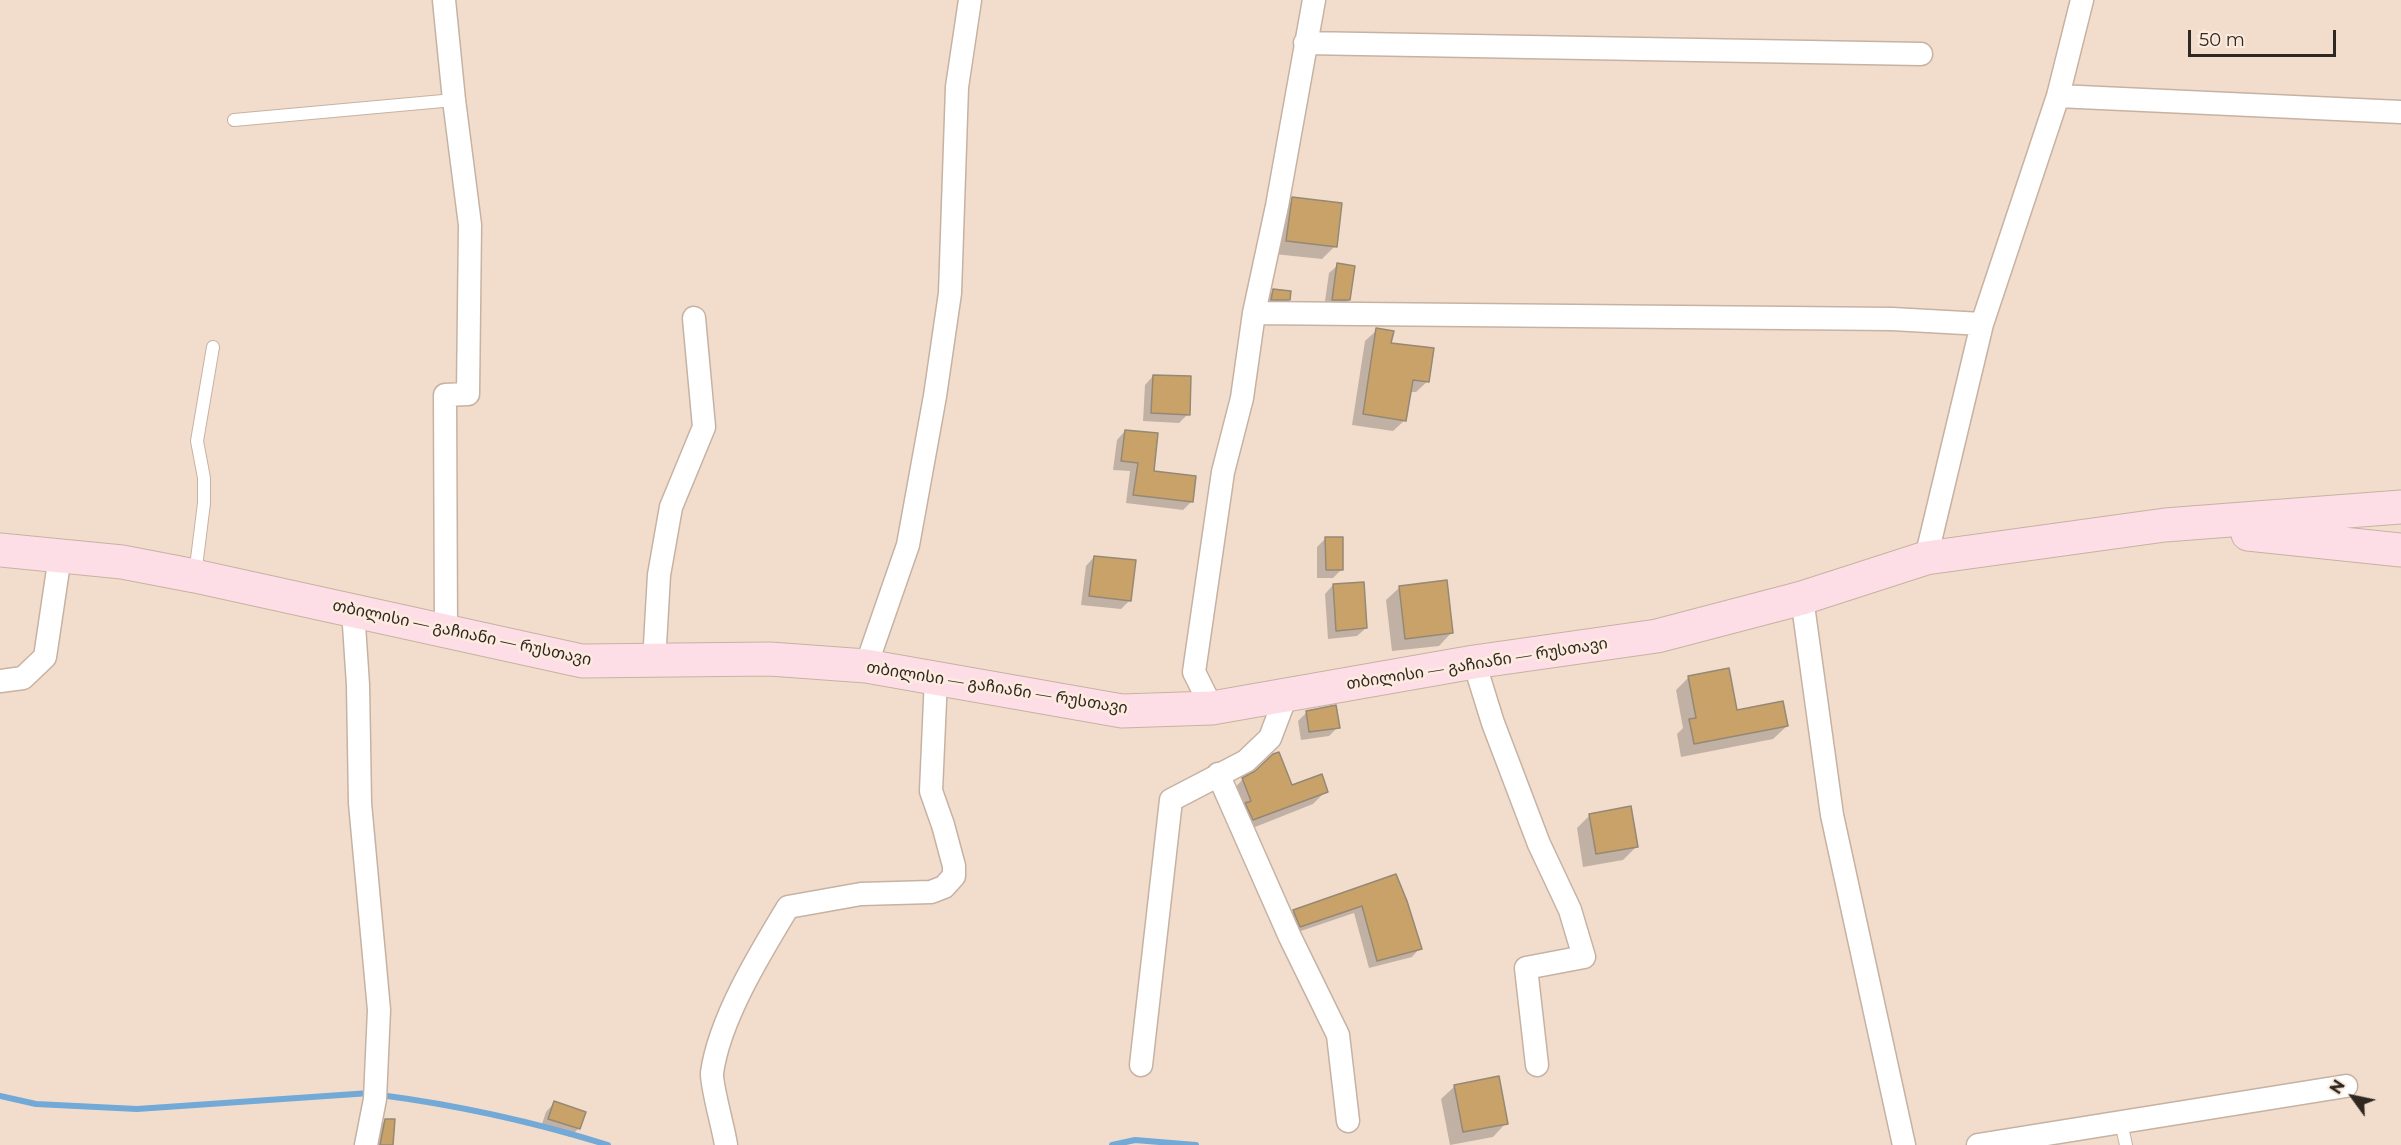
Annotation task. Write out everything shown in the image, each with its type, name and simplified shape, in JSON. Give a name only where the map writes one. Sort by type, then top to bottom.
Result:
[{"type":"main road","name":"თბილისი — გაჩიანი — რუსთავი","points":[[0,550],[122,562],[582,661],[770,659],[866,666],[1122,711],[1212,708],[1474,662],[1657,636],[1802,598],[1926,558],[2165,525],[2401,507]]},
{"type":"main road","name":"თბილისი — გაჩიანი — რუსთავი","points":[[2165,525],[2401,550]]},
{"type":"street","points":[[444,0],[470,225],[468,394],[445,395],[446,632]]},
{"type":"street","points":[[866,666],[908,545],[935,396],[950,293],[957,87],[970,0]]},
{"type":"street","points":[[1212,708],[1194,672],[1223,472],[1242,398],[1254,313],[1277,206],[1314,0]]},
{"type":"street","points":[[1926,558],[1982,324],[2058,96],[2082,0]]},
{"type":"street","points":[[1305,44],[1922,54]]},
{"type":"street","points":[[2058,96],[2401,112]]},
{"type":"street","points":[[1254,313],[1892,319],[1982,324]]},
{"type":"street","points":[[654,662],[659,575],[671,507],[704,427],[694,318]]},
{"type":"street","points":[[0,681],[23,678],[45,657],[60,556]]},
{"type":"street","points":[[1802,598],[1832,815],[1904,1145]]},
{"type":"street","points":[[353,610],[358,685],[360,803],[379,1010],[375,1099],[366,1145]]},
{"type":"street","points":[[1474,662],[1493,723],[1539,844],[1570,910],[1584,957],[1526,968],[1537,1065]]},
{"type":"street","points":[[726,1145],[712,1075],[737,999],[788,907],[861,894],[931,892],[944,887],[954,876],[954,866],[943,825],[931,791],[936,678]]},
{"type":"street","points":[[1141,1065],[1171,800],[1246,761],[1270,738],[1286,696]]},
{"type":"street","points":[[1218,774],[1290,937],[1338,1035],[1348,1121]]},
{"type":"street","points":[[1978,1145],[2346,1086]]},
{"type":"lane","points":[[234,120],[454,100]]},
{"type":"lane","points":[[195,576],[204,503],[204,478],[197,441],[213,347]]},
{"type":"lane","points":[[2121,1122],[2126,1145]]},
{"type":"building","points":[[1292,197],[1342,203],[1337,247],[1286,241]]},
{"type":"building","points":[[1337,263],[1355,266],[1350,300],[1332,300]]},
{"type":"building","points":[[1273,289],[1291,291],[1290,300],[1271,300]]},
{"type":"building","points":[[1376,328],[1394,331],[1391,343],[1434,348],[1429,382],[1413,380],[1406,421],[1363,414]]},
{"type":"building","points":[[1153,375],[1191,376],[1190,415],[1151,413]]},
{"type":"building","points":[[1125,430],[1158,433],[1154,471],[1196,476],[1193,502],[1133,495],[1138,463],[1121,461]]},
{"type":"building","points":[[1325,537],[1343,537],[1343,570],[1326,570]]},
{"type":"building","points":[[1094,556],[1136,560],[1131,601],[1089,596]]},
{"type":"building","points":[[1447,580],[1453,633],[1405,639],[1399,586]]},
{"type":"building","points":[[1364,582],[1367,628],[1336,631],[1333,584]]},
{"type":"building","points":[[1729,668],[1737,710],[1783,701],[1788,726],[1694,744],[1689,719],[1696,718],[1688,676]]},
{"type":"building","points":[[1336,705],[1340,728],[1309,732],[1306,711]]},
{"type":"building","points":[[1279,752],[1292,785],[1322,774],[1328,792],[1253,820],[1245,803],[1251,801],[1242,778],[1255,771],[1273,754]]},
{"type":"building","points":[[1631,806],[1638,847],[1596,854],[1589,814]]},
{"type":"building","points":[[1396,874],[1422,949],[1377,961],[1362,906],[1300,927],[1293,910]]},
{"type":"building","points":[[1499,1076],[1508,1124],[1463,1132],[1454,1085]]},
{"type":"building","points":[[554,1101],[586,1112],[580,1129],[548,1119]]},
{"type":"building","points":[[385,1119],[395,1119],[393,1145],[380,1145]]},
{"type":"waterway","points":[[0,1096],[36,1104],[137,1109],[370,1093]]},
{"type":"waterway","points":[[380,1095],[495,1115],[608,1145]]},
{"type":"waterway","points":[[1112,1145],[1135,1140],[1196,1145]]}]
